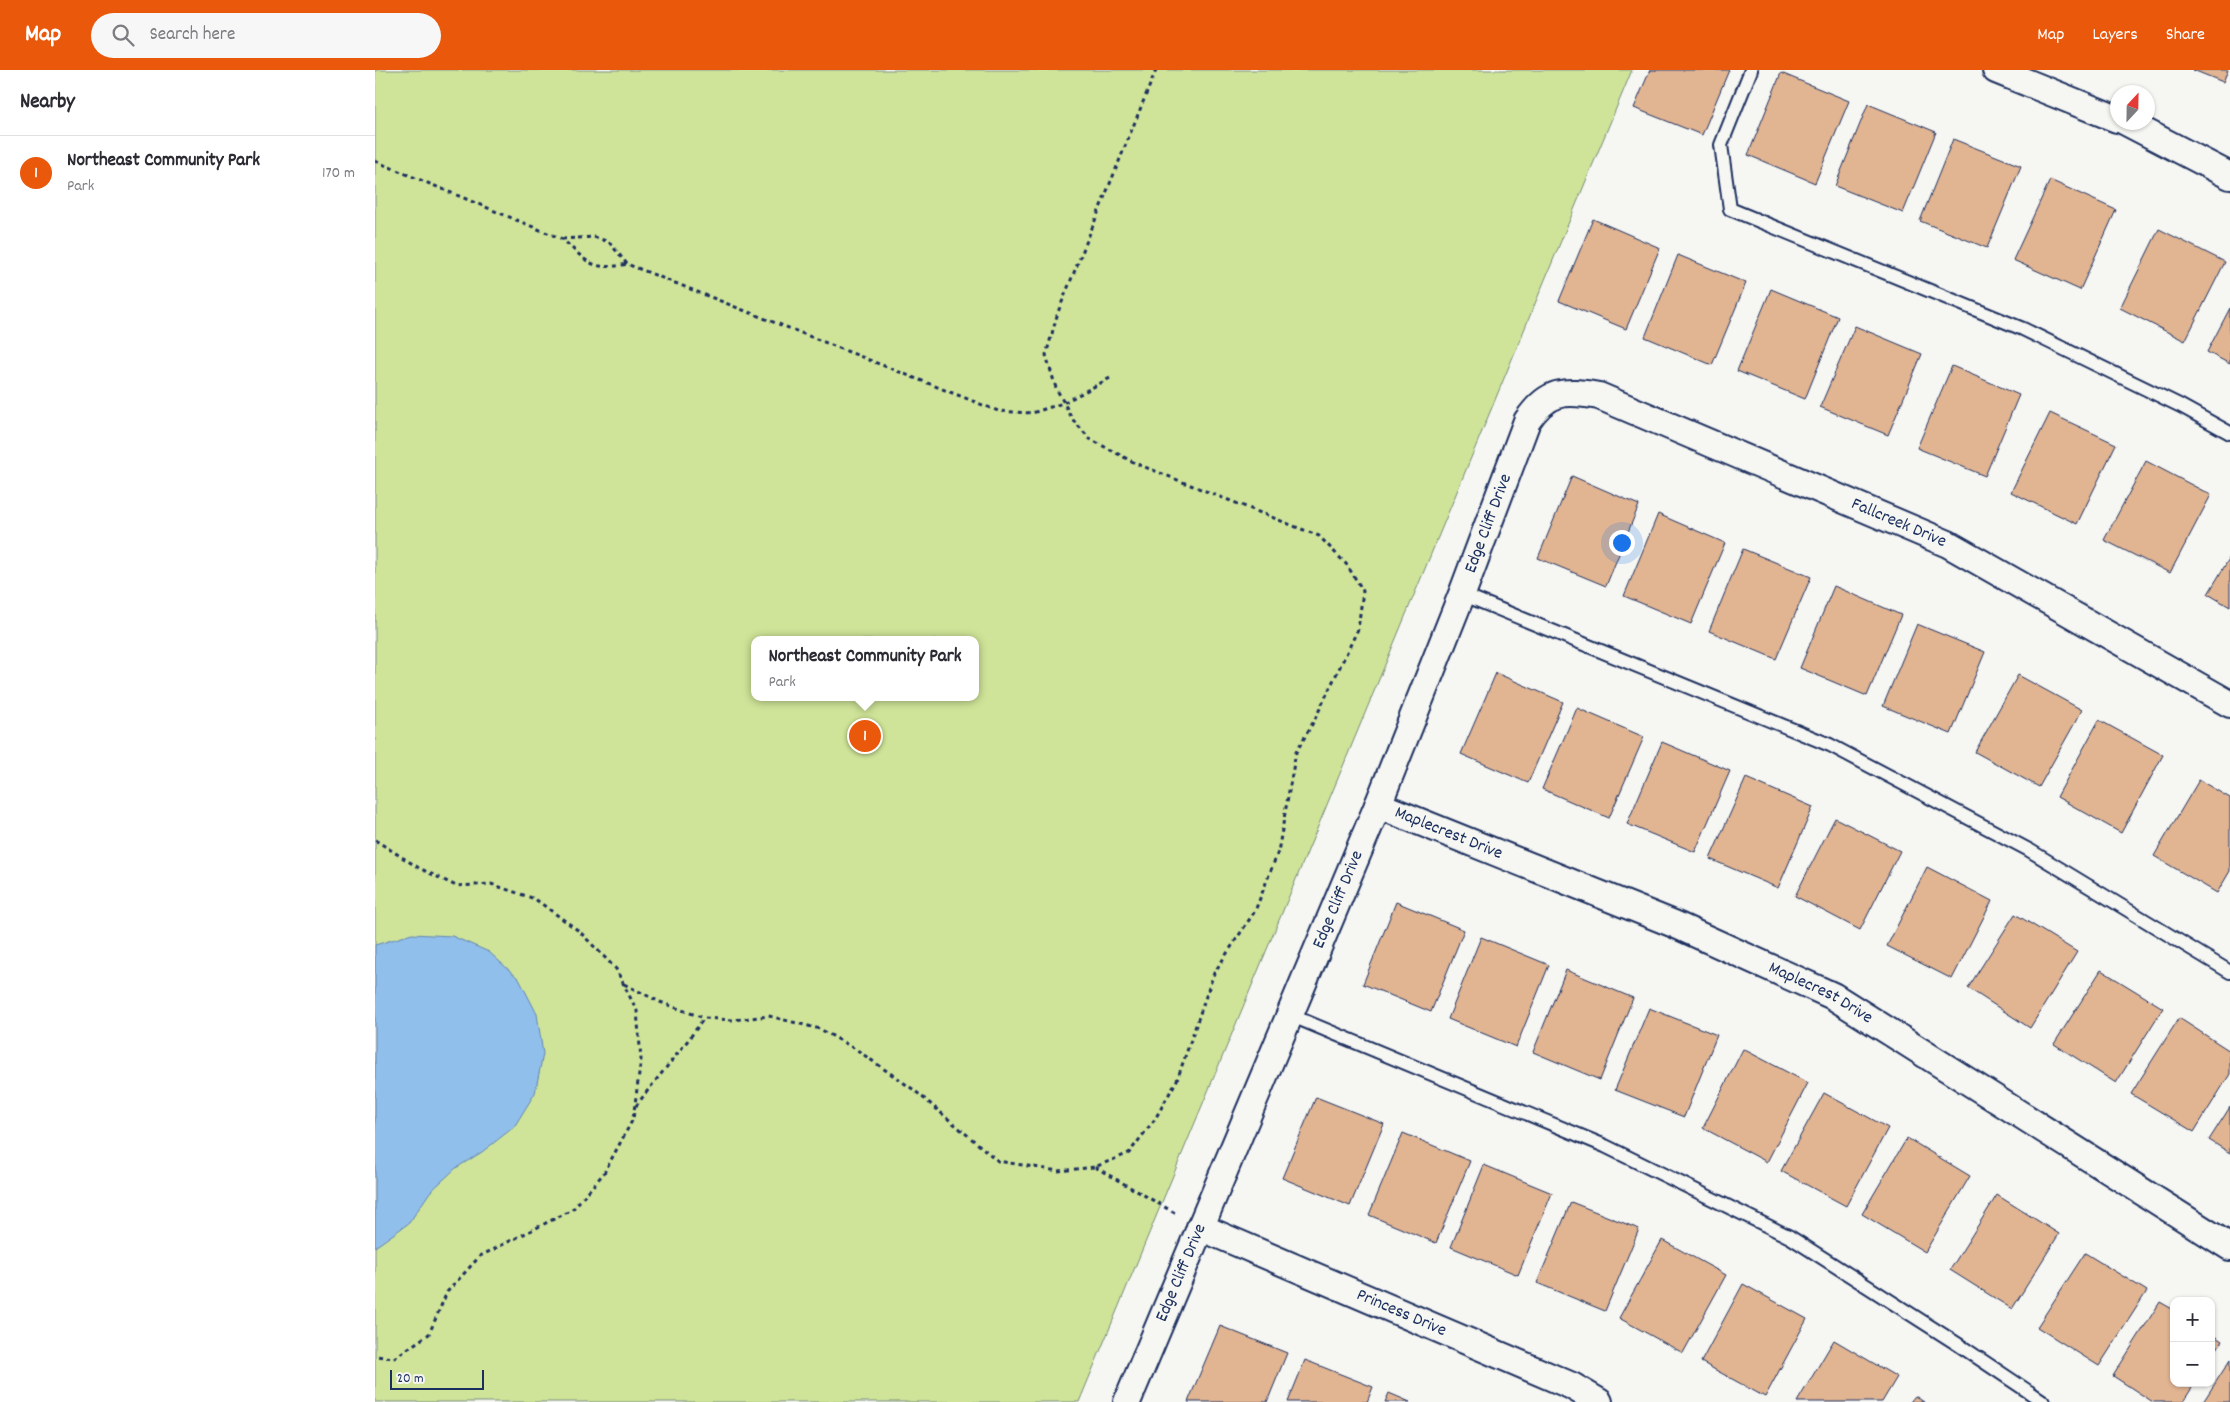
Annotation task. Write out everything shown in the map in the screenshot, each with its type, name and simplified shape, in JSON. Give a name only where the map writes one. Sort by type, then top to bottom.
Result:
[{"type":"street","points":[[1996,70],[2110,116]]},
{"type":"street","points":[[2141,130],[2230,176]]},
{"type":"street","name":"Fallcreek Drive","points":[[1546,397],[1568,392],[1599,396],[1948,544],[2230,704]]},
{"type":"street","name":"Edge Cliff Drive","points":[[1127,1402],[1379,805],[1462,594],[1527,421],[1546,397]]},
{"type":"street","name":"Maplecrest Drive","points":[[1379,805],[1674,924],[1833,996],[2230,1247]]},
{"type":"street","name":"Princess Drive","points":[[1200,1227],[1571,1386],[1599,1402]]},
{"type":"lane","points":[[1751,70],[1721,145],[1730,209],[2023,329],[2181,406],[2230,433]]},
{"type":"lane","points":[[1462,594],[1830,745],[2029,850],[2230,972]]},
{"type":"lane","points":[[1290,1015],[1605,1146],[1790,1236],[1959,1344],[2044,1402]]},
{"type":"path","points":[[624,984],[660,1002],[705,1018],[733,1020],[769,1016],[820,1029],[857,1050],[914,1090],[998,1161],[1058,1171],[1095,1167],[1129,1153],[1155,1119],[1177,1080],[1214,973],[1255,911],[1278,852],[1296,752],[1314,721],[1358,629],[1363,591],[1347,565],[1319,536],[1135,463],[1090,439],[1073,420],[1056,388],[1046,355],[1058,312],[1156,70]]},
{"type":"path","points":[[375,161],[562,239],[586,262],[606,269],[627,264]]},
{"type":"path","points":[[562,239],[593,237],[609,242],[627,264],[998,411],[1032,413],[1063,403],[1112,377]]},
{"type":"path","points":[[375,840],[419,868],[456,886],[491,884],[535,899],[579,931],[616,969],[624,984],[637,1011],[641,1059],[633,1119],[604,1173],[572,1210],[480,1256],[447,1292],[429,1334],[394,1358],[375,1356]]},
{"type":"path","points":[[635,1108],[705,1018]]},
{"type":"path","points":[[1095,1167],[1200,1227]]},
{"type":"green space","points":[[375,70],[1632,70],[1079,1402],[375,1402]]},
{"type":"water","points":[[412,934],[452,936],[489,952],[519,979],[537,1014],[543,1054],[535,1093],[514,1127],[482,1152],[456,1168],[430,1192],[409,1223],[375,1247],[375,945]]},
{"type":"building","points":[[1650,70],[1729,70],[1702,135],[1634,108]]},
{"type":"building","points":[[2193,70],[2228,70],[2223,82]]},
{"type":"building","points":[[1781,73],[1849,101],[1815,183],[1748,155]]},
{"type":"building","points":[[1868,104],[1936,132],[1903,213],[1835,186]]},
{"type":"building","points":[[1953,139],[2021,166],[1987,248],[1920,221]]},
{"type":"building","points":[[2050,180],[2116,210],[2080,290],[2013,260]]},
{"type":"building","points":[[1593,219],[1660,248],[1626,329],[1559,301]]},
{"type":"building","points":[[2159,229],[2225,262],[2185,341],[2120,308]]},
{"type":"building","points":[[1678,255],[1746,283],[1712,365],[1645,337]]},
{"type":"building","points":[[1771,289],[1838,317],[1805,399],[1737,371]]},
{"type":"building","points":[[2230,308],[2230,364],[2207,352]]},
{"type":"building","points":[[1855,326],[1922,354],[1888,435],[1820,407]]},
{"type":"building","points":[[1952,366],[2019,395],[1985,476],[1917,448]]},
{"type":"building","points":[[2050,413],[2116,444],[2077,524],[2011,492]]},
{"type":"building","points":[[2146,461],[2211,495],[2170,573],[2104,540]]},
{"type":"building","points":[[1572,476],[1639,505],[1606,586],[1538,558]]},
{"type":"building","points":[[1658,514],[1725,543],[1691,624],[1624,596]]},
{"type":"building","points":[[1743,549],[1811,577],[1776,659],[1709,631]]},
{"type":"building","points":[[2230,557],[2230,607],[2208,594]]},
{"type":"building","points":[[1834,586],[1901,615],[1867,696],[1800,668]]},
{"type":"building","points":[[1917,624],[1985,652],[1951,734],[1883,706]]},
{"type":"building","points":[[1496,673],[1563,702],[1528,783],[1461,754]]},
{"type":"building","points":[[2018,675],[2082,710],[2039,787],[1975,752]]},
{"type":"building","points":[[1577,708],[1644,737],[1609,818],[1542,789]]},
{"type":"building","points":[[2099,720],[2163,755],[2121,833],[2057,797]]},
{"type":"building","points":[[1662,742],[1730,771],[1695,852],[1627,824]]},
{"type":"building","points":[[1746,778],[1813,807],[1778,888],[1710,859]]},
{"type":"building","points":[[2199,780],[2230,798],[2230,871],[2217,893],[2154,856]]},
{"type":"building","points":[[1835,818],[1900,851],[1860,930],[1795,896]]},
{"type":"building","points":[[1927,867],[1992,901],[1952,979],[1887,946]]},
{"type":"building","points":[[1396,902],[1464,930],[1431,1012],[1363,984]]},
{"type":"building","points":[[2015,914],[2077,952],[2030,1028],[1968,988]]},
{"type":"building","points":[[1481,937],[1549,965],[1516,1047],[1448,1019]]},
{"type":"building","points":[[1566,970],[1633,998],[1600,1080],[1533,1052]]},
{"type":"building","points":[[2101,970],[2163,1008],[2116,1083],[2054,1044]]},
{"type":"building","points":[[1649,1008],[1717,1035],[1684,1117],[1615,1090]]},
{"type":"building","points":[[2179,1018],[2230,1051],[2230,1074],[2194,1132],[2131,1094]]},
{"type":"building","points":[[1743,1049],[1808,1083],[1767,1162],[1703,1128]]},
{"type":"building","points":[[1824,1093],[1888,1128],[1846,1206],[1781,1171]]},
{"type":"building","points":[[1316,1097],[1384,1124],[1350,1206],[1282,1178]]},
{"type":"building","points":[[2230,1107],[2230,1153],[2209,1140]]},
{"type":"building","points":[[1403,1133],[1470,1161],[1436,1243],[1369,1215]]},
{"type":"building","points":[[1907,1138],[1970,1176],[1925,1252],[1862,1214]]},
{"type":"building","points":[[1484,1165],[1552,1193],[1518,1275],[1451,1247]]},
{"type":"building","points":[[1997,1195],[2059,1234],[2012,1309],[1950,1270]]},
{"type":"building","points":[[1571,1202],[1639,1229],[1605,1311],[1537,1283]]},
{"type":"building","points":[[1662,1240],[1726,1275],[1683,1353],[1619,1318]]},
{"type":"building","points":[[2085,1253],[2147,1291],[2099,1366],[2037,1327]]},
{"type":"building","points":[[1743,1284],[1807,1319],[1765,1397],[1701,1362]]},
{"type":"building","points":[[2160,1302],[2170,1308],[2170,1387],[2192,1387],[2183,1402],[2153,1402],[2113,1376]]},
{"type":"building","points":[[1220,1326],[1287,1353],[1267,1402],[1188,1402]]},
{"type":"building","points":[[2215,1337],[2222,1341],[2215,1352]]},
{"type":"building","points":[[1834,1340],[1897,1377],[1882,1402],[1797,1402]]},
{"type":"building","points":[[1305,1360],[1373,1387],[1367,1402],[1288,1402]]},
{"type":"building","points":[[2230,1360],[2230,1402],[2203,1402],[2213,1387],[2215,1387],[2215,1383]]},
{"type":"building","points":[[1389,1393],[1410,1402],[1385,1402]]},
{"type":"building","points":[[1915,1396],[1924,1402],[1910,1402]]},
{"type":"place","name":"Northeast Community Park","points":[[865,736]]}]
